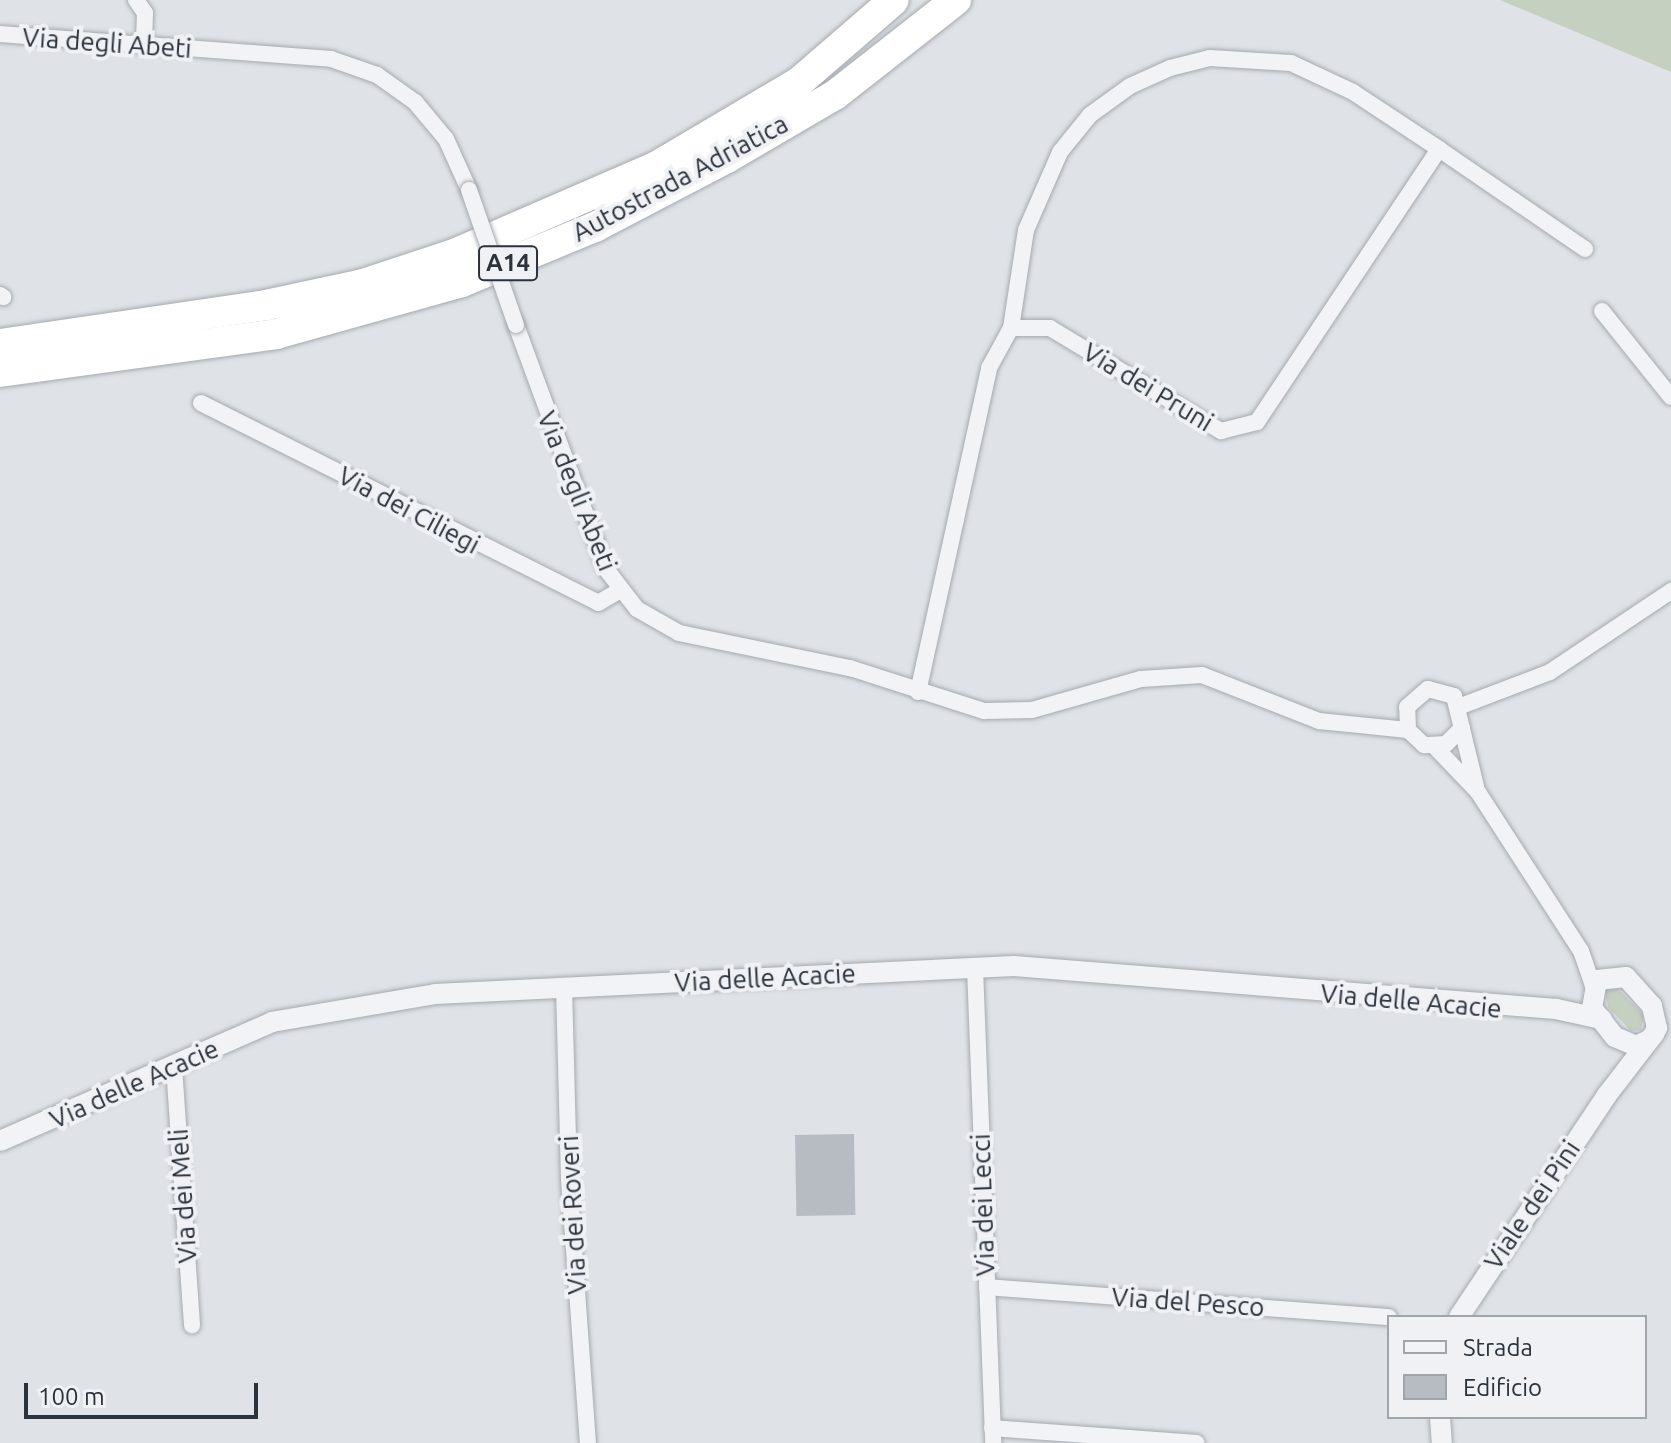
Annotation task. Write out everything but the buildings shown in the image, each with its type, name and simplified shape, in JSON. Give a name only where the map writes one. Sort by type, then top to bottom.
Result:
[{"type":"highway","name":"Autostrada Adriatica","points":[[0,344],[266,305],[363,284],[454,254],[657,166],[799,82],[894,0]]},
{"type":"highway","name":"Autostrada Adriatica","points":[[0,372],[276,334],[462,282],[595,227],[727,158],[835,95],[956,0]]},
{"type":"street","points":[[136,0],[145,13],[144,45]]},
{"type":"street","name":"Via degli Abeti","points":[[0,34],[331,59],[377,75],[415,102],[446,139],[469,190],[566,467],[619,591],[637,609],[679,633],[850,668],[918,692],[1007,713],[1160,675],[1202,675],[1319,721],[1408,730],[1419,743],[1435,747],[1478,792],[1581,951],[1591,990]]},
{"type":"street","points":[[918,692],[989,368],[1011,328],[1026,230],[1060,152],[1090,115],[1130,86],[1170,68],[1210,58],[1291,63],[1353,92],[1585,249]]},
{"type":"street","name":"Via dei Pruni","points":[[1011,328],[1050,328],[1221,431],[1257,422],[1439,149]]},
{"type":"street","points":[[1602,311],[1671,397]]},
{"type":"street","name":"Via dei Ciliegi","points":[[201,403],[598,603],[619,591]]},
{"type":"street","points":[[1461,706],[1550,672],[1671,591]]},
{"type":"street","name":"Via degli Abeti","points":[[1371,724],[1407,707],[1433,689],[1450,693],[1461,706],[1462,728],[1478,792]]},
{"type":"street","points":[[1407,707],[1408,730]]},
{"type":"street","points":[[1435,747],[1451,742],[1462,728]]},
{"type":"street","name":"Via degli Abeti","points":[[1581,951],[1611,974]]},
{"type":"street","name":"Via delle Acacie","points":[[0,1141],[272,1022],[333,1007],[564,987],[975,968],[1084,970],[1448,1005],[1556,1009],[1602,1019]]},
{"type":"street","name":"Via dei Lecci","points":[[975,968],[993,1436]]},
{"type":"street","points":[[1591,990],[1602,1019],[1615,1037],[1628,1045],[1658,1032],[1656,1013],[1626,977],[1611,974]]},
{"type":"street","name":"Via delle Acacie","points":[[1556,1009],[1591,990],[1611,974]]},
{"type":"street","name":"Via dei Roveri","points":[[564,987],[569,1179],[588,1443]]},
{"type":"street","points":[[1641,995],[1671,999]]},
{"type":"street","name":"Viale dei Pini","points":[[1460,1315],[1607,1095],[1658,1032]]},
{"type":"street","name":"Viale dei Pini","points":[[1607,1095],[1615,1037]]},
{"type":"street","name":"Via dei Meli","points":[[174,1067],[192,1325]]},
{"type":"street","name":"Via del Pesco","points":[[987,1287],[1387,1317]]},
{"type":"street","points":[[1440,1419],[1442,1443]]},
{"type":"street","points":[[993,1436],[1196,1443]]},
{"type":"green space","points":[[1500,0],[1671,0],[1671,72]]},
{"type":"green space","points":[[1615,986],[1644,1015],[1641,1030],[1631,1031],[1608,1007],[1605,990]]}]
